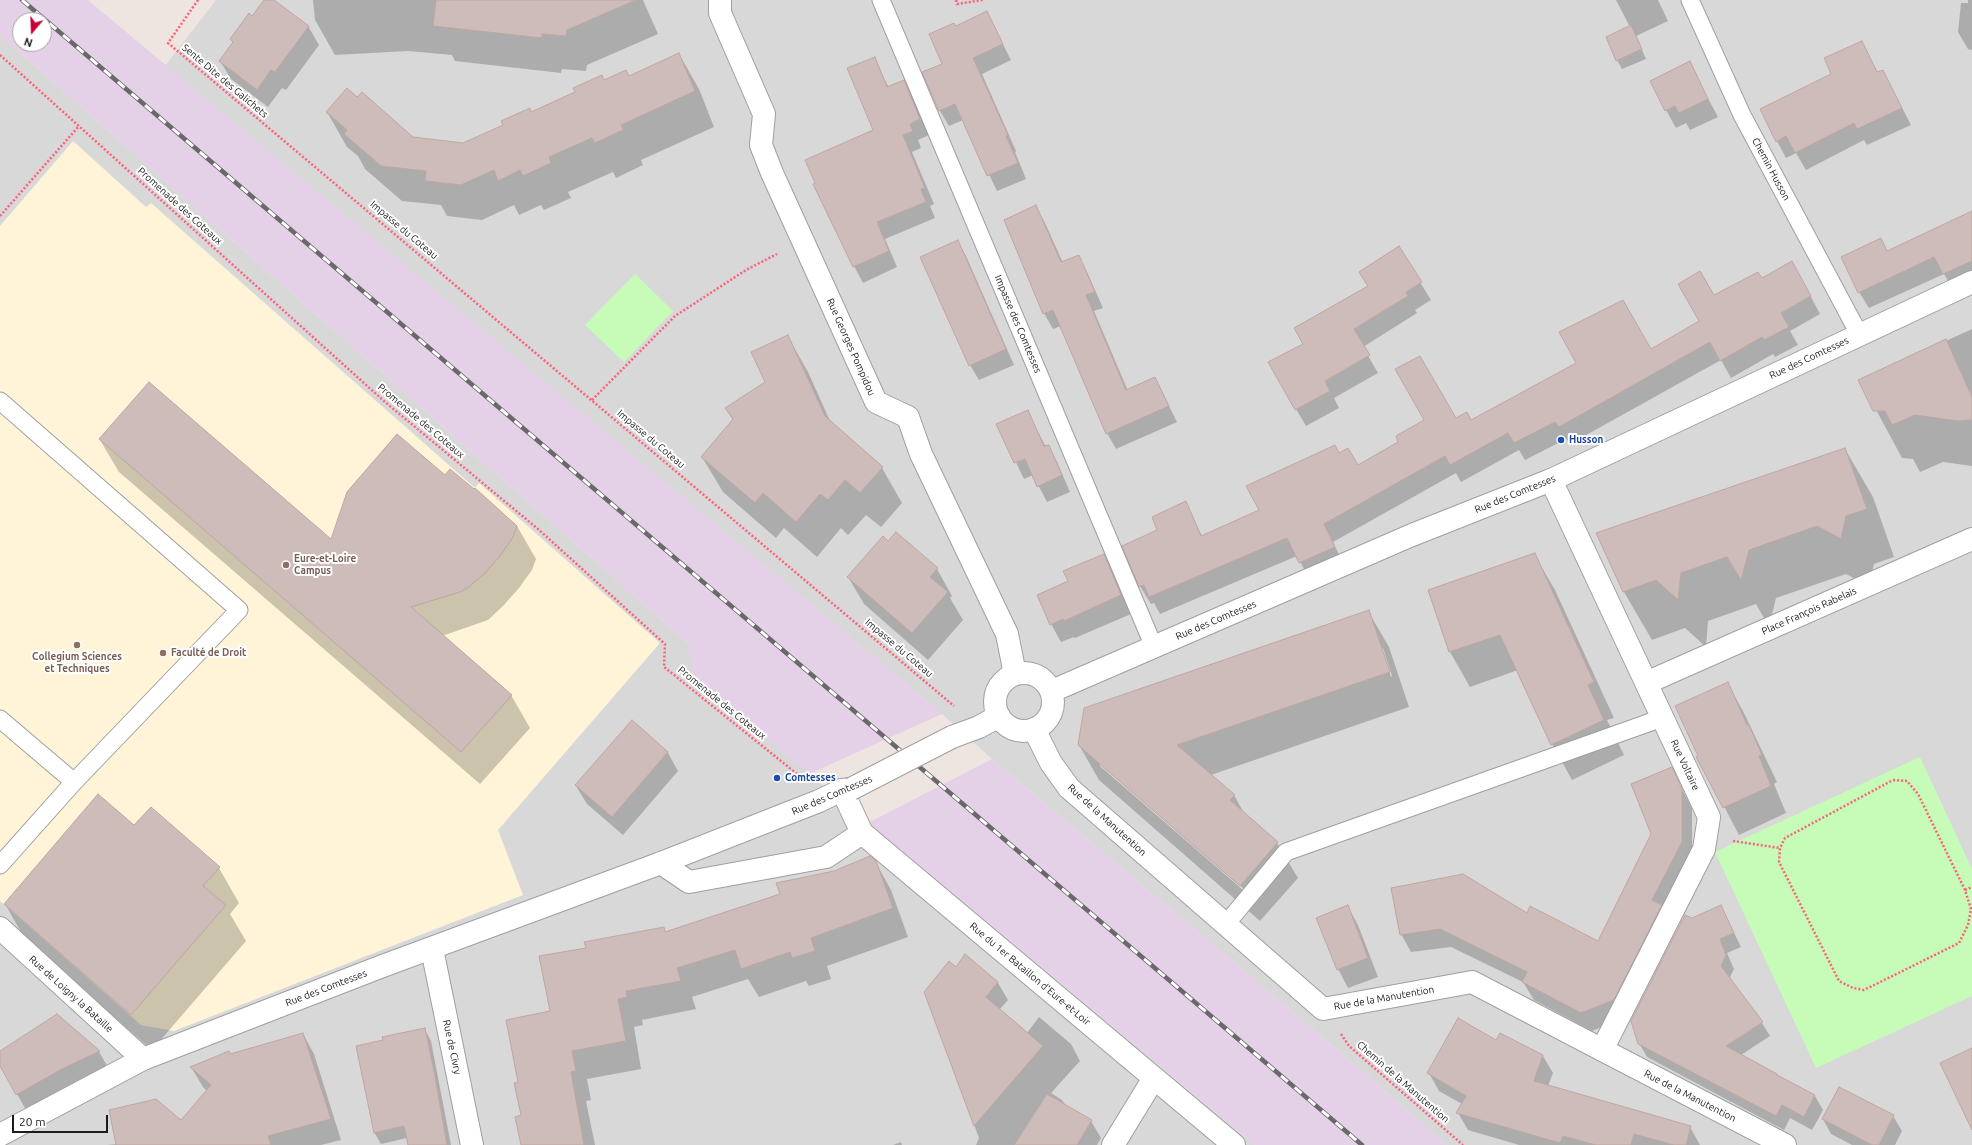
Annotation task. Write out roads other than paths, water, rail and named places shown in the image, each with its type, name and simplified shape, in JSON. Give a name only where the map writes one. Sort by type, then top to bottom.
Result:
[{"type":"street","name":"Rue Georges Pompidou","points":[[720,0],[720,12],[764,114],[761,145],[803,241],[876,402],[908,417],[921,454],[1007,634],[1016,674]]},
{"type":"street","name":"Rue des Comtesses","points":[[1052,691],[1412,535],[1551,480],[1972,282]]},
{"type":"street","name":"Rue Voltaire","points":[[1551,480],[1709,817],[1704,849],[1602,1050]]},
{"type":"street","name":"Place François Rabelais","points":[[1646,683],[1972,540]]},
{"type":"street","points":[[1016,674],[1033,674],[1041,678],[1052,691],[1054,700],[1053,709],[1049,718],[1034,729],[1022,730],[1010,727],[999,716],[996,708],[997,691],[1008,678],[1016,674]]},
{"type":"street","name":"Rue des Comtesses","points":[[0,1135],[143,1059],[380,967],[661,863],[820,801],[846,790],[952,737],[979,727],[999,716]]},
{"type":"street","name":"Rue de la Manutention","points":[[1034,729],[1051,763],[1069,788],[1323,1009],[1472,982],[1785,1145]]},
{"type":"street","name":"Rue du 1er Bataillon d'Eure-et-Loir","points":[[846,790],[862,833],[1234,1145]]},
{"type":"street","points":[[661,863],[689,882],[826,857],[862,833]]},
{"type":"street","name":"Rue de Loigny la Bataille","points":[[0,928],[143,1059]]},
{"type":"street","name":"Rue de Civry","points":[[432,949],[472,1145]]},
{"type":"street","points":[[1113,1145],[1154,1078]]},
{"type":"lane","name":"Impasse des Comtesses","points":[[881,0],[1154,647]]},
{"type":"lane","name":"Chemin Husson","points":[[1690,0],[1742,115],[1859,334]]},
{"type":"lane","points":[[0,401],[239,610],[74,782],[0,865]]},
{"type":"lane","points":[[1226,924],[1286,852],[1662,718]]},
{"type":"lane","points":[[0,719],[74,782]]},
{"type":"railway","points":[[22,0],[1362,1145]]},
{"type":"place","name":"Husson","points":[[1561,440]]},
{"type":"place","name":"Eure-et-Loire Campus","points":[[286,565]]},
{"type":"place","name":"Collegium Sciences et Techniques","points":[[77,645]]},
{"type":"place","name":"Faculté de Droit","points":[[163,653]]},
{"type":"place","name":"Comtesses","points":[[777,778]]}]
